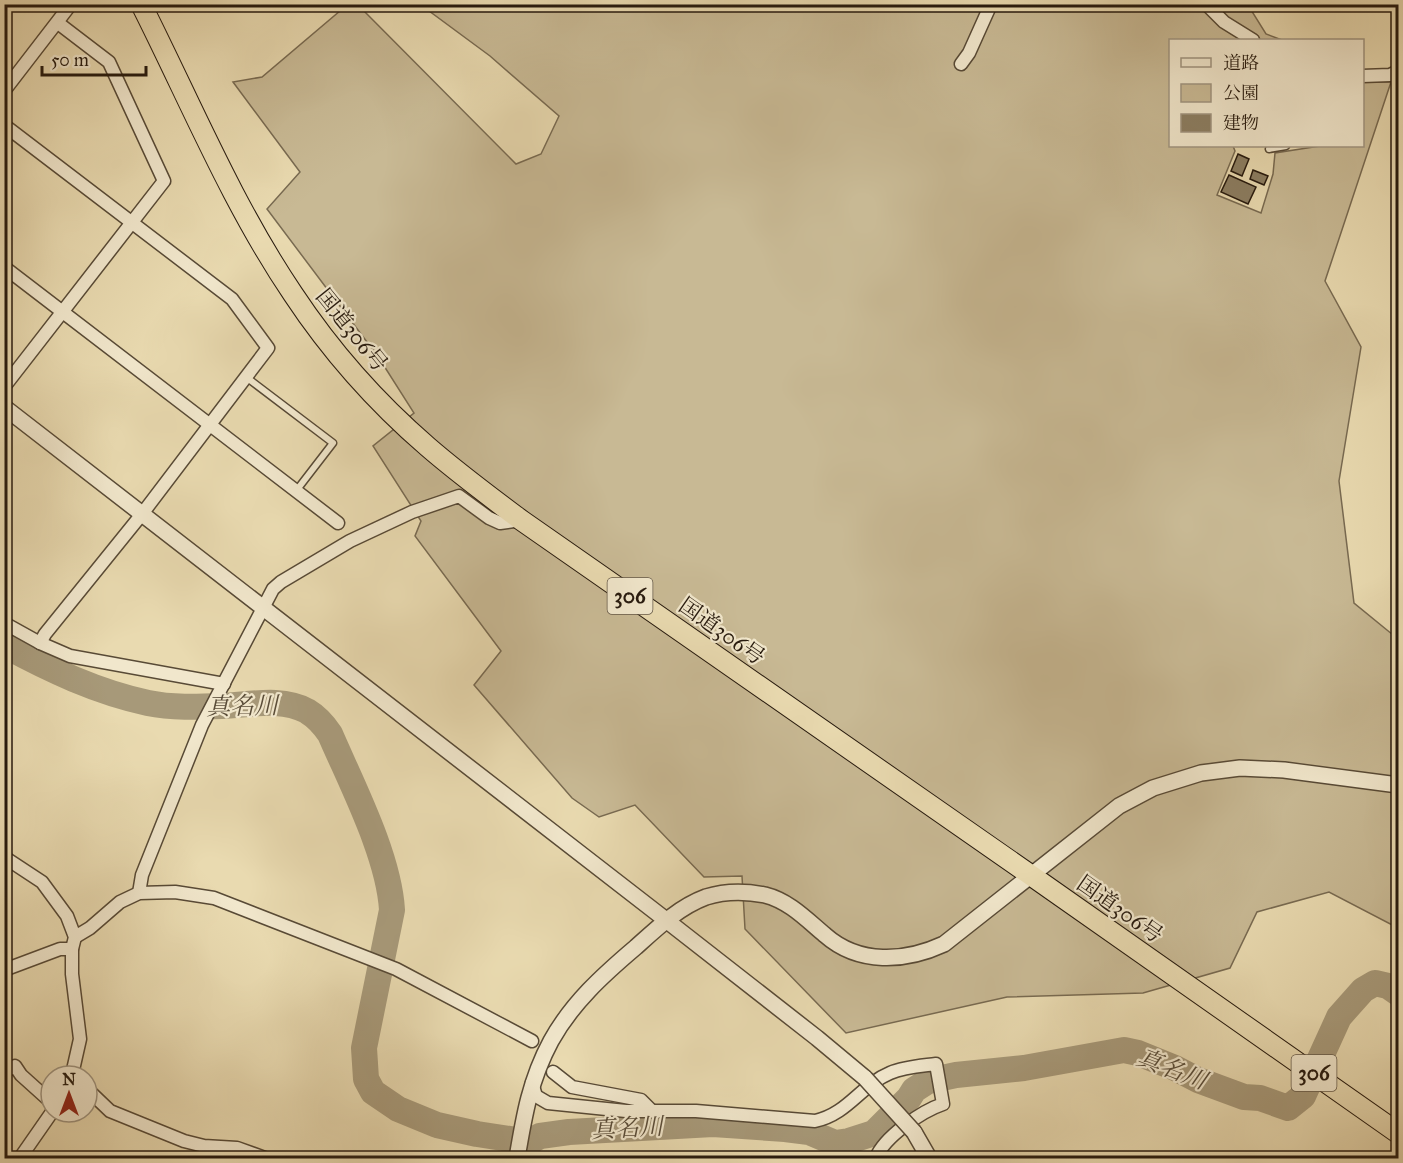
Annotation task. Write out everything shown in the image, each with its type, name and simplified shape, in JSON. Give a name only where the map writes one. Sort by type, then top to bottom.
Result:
[{"type":"highway","name":"国道306号","points":[[141,4],[250,225],[293,295],[368,388],[411,432],[460,474],[521,520],[1031,877],[1272,1042],[1398,1133]]},
{"type":"street","points":[[4,91],[71,4]]},
{"type":"street","points":[[961,64],[969,53],[991,4]]},
{"type":"street","points":[[1206,4],[1224,22],[1251,39]]},
{"type":"street","points":[[4,387],[164,181],[109,62],[58,22]]},
{"type":"street","points":[[1364,76],[1390,75],[1398,71]]},
{"type":"street","points":[[4,125],[231,299],[268,348],[142,514],[40,643]]},
{"type":"street","points":[[4,267],[338,523]]},
{"type":"street","points":[[4,407],[817,1038],[865,1078],[914,1132],[929,1158]]},
{"type":"street","points":[[139,892],[142,875],[202,725],[269,594],[281,582],[350,541],[412,512],[459,496],[489,518],[500,523],[521,520]]},
{"type":"street","points":[[4,623],[69,656],[222,688]]},
{"type":"street","points":[[517,1158],[532,1083],[551,1041],[577,1003],[605,974],[666,920],[691,904],[716,894],[739,892],[765,895],[788,904],[838,945],[877,958],[905,957],[930,951],[944,944],[1119,806],[1153,788],[1201,773],[1240,768],[1284,770],[1398,785]]},
{"type":"street","points":[[4,857],[42,882],[67,916],[74,944],[72,974],[80,1039],[74,1064]]},
{"type":"street","points":[[4,970],[74,944],[120,902],[139,892],[175,892],[214,898],[396,969],[532,1041]]},
{"type":"street","points":[[532,1083],[536,1096],[548,1103],[626,1111],[696,1111],[815,1121],[841,1112],[890,1072],[936,1064],[943,1104],[927,1109],[895,1135],[879,1151],[876,1158]]},
{"type":"street","points":[[4,1072],[15,1066],[21,1075],[39,1091]]},
{"type":"street","points":[[553,1072],[572,1087],[641,1100],[652,1111]]},
{"type":"street","points":[[99,1100],[110,1111],[184,1141],[204,1146],[237,1148],[265,1158]]},
{"type":"street","points":[[20,1158],[44,1124]]},
{"type":"lane","points":[[1269,149],[1280,147]]},
{"type":"lane","points":[[246,377],[333,442],[296,491]]},
{"type":"green space","points":[[347,5],[358,5],[516,164],[541,154],[559,116],[490,56],[421,5],[1248,5],[1266,34],[1279,39],[1169,39],[1169,147],[1233,147],[1235,151],[1217,195],[1261,213],[1273,174],[1275,153],[1314,147],[1364,147],[1364,82],[1391,82],[1325,281],[1361,347],[1339,481],[1354,603],[1398,639],[1398,928],[1329,892],[1257,912],[1230,968],[1143,993],[1007,997],[846,1033],[745,929],[742,876],[704,877],[635,805],[599,817],[572,798],[474,685],[501,651],[415,536],[421,521],[373,446],[414,413],[379,358],[267,209],[300,172],[233,82],[262,77]]},
{"type":"building","points":[[1238,154],[1249,159],[1242,176],[1231,171]]},
{"type":"building","points":[[1253,170],[1268,176],[1264,185],[1250,179]]},
{"type":"building","points":[[1229,175],[1256,187],[1248,204],[1221,192]]},
{"type":"waterway","name":"真名川","points":[[4,645],[74,679],[110,693],[157,705],[185,707],[287,704],[307,711],[323,724],[330,734],[377,844],[392,910],[364,1048],[366,1079],[373,1092],[398,1109],[437,1125],[529,1142],[540,1136],[569,1132],[713,1124],[809,1132],[835,1143],[874,1133],[914,1090],[928,1081],[956,1075],[1024,1068],[1124,1050],[1138,1053],[1198,1080],[1244,1097],[1260,1098],[1288,1108],[1303,1096],[1339,1017],[1363,990],[1375,983],[1388,986],[1398,993]]}]
